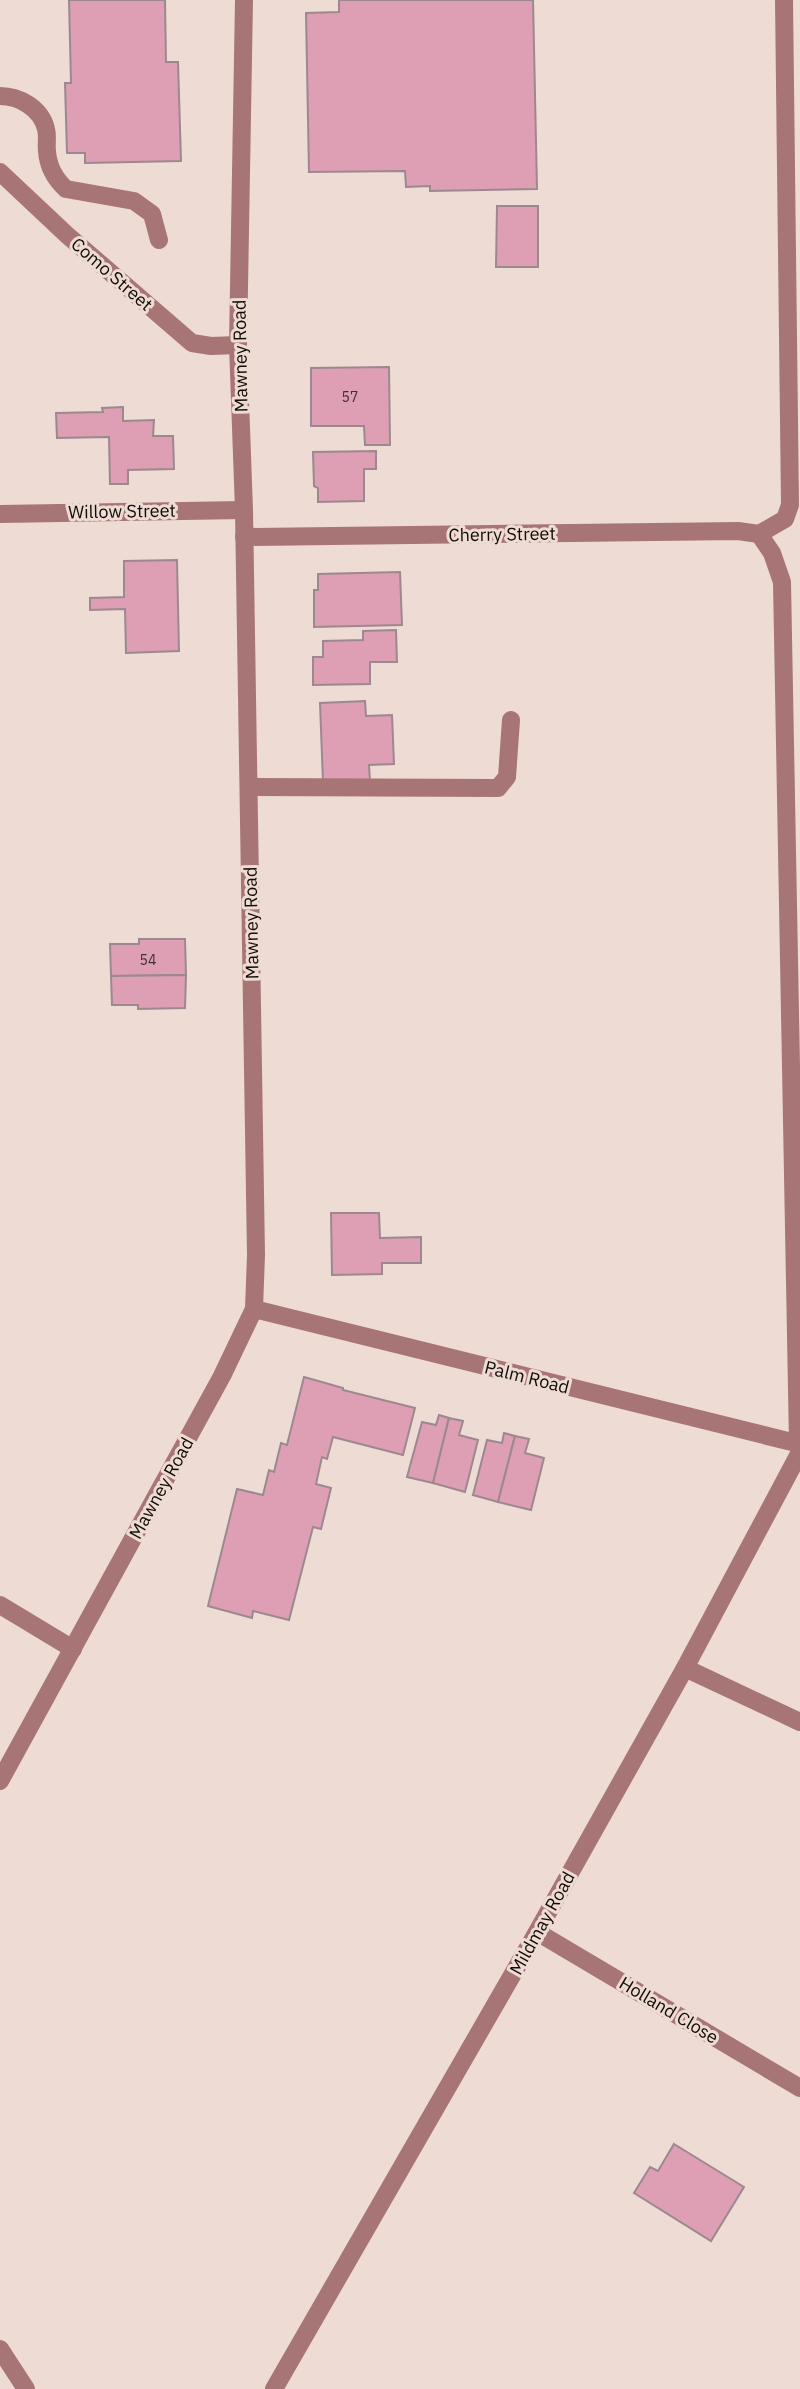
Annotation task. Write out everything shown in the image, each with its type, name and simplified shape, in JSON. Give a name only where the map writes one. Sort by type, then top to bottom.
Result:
[{"type":"street","name":"Mawney Road","points":[[0,1782],[222,1376],[254,1309],[256,1255],[249,787],[238,345],[244,0]]},
{"type":"street","points":[[759,534],[785,519],[790,505],[784,0]]},
{"type":"street","points":[[0,96],[22,100],[40,116],[46,129],[50,168],[66,189],[134,201],[152,214],[159,240]]},
{"type":"street","name":"Como Street","points":[[0,172],[67,235],[192,344],[238,345]]},
{"type":"street","name":"Willow Street","points":[[0,514],[244,510]]},
{"type":"street","name":"Cherry Street","points":[[244,537],[738,531],[759,534]]},
{"type":"street","name":"Mildmay Road","points":[[274,2389],[537,1932],[685,1668],[799,1446],[782,582],[772,553],[759,534]]},
{"type":"street","points":[[249,787],[498,788],[507,777],[511,720]]},
{"type":"street","name":"Palm Road","points":[[254,1309],[799,1446]]},
{"type":"street","points":[[0,1605],[72,1649]]},
{"type":"street","points":[[685,1668],[800,1722]]},
{"type":"street","name":"Holland Close","points":[[537,1932],[800,2088]]},
{"type":"street","points":[[0,2349],[26,2389]]},
{"type":"building","points":[[69,0],[165,0],[166,62],[178,62],[181,161],[85,163],[85,153],[67,153],[65,83],[71,83]]},
{"type":"building","points":[[339,0],[533,0],[537,189],[430,191],[430,186],[406,187],[405,171],[309,172],[306,13],[339,12]]},
{"type":"building","points":[[497,206],[538,206],[538,267],[496,267]]},
{"type":"building","points":[[389,367],[390,445],[365,445],[364,426],[311,426],[311,368]]},
{"type":"building","points":[[123,407],[123,421],[154,420],[153,436],[173,436],[174,469],[128,470],[128,484],[110,484],[109,437],[57,438],[56,413],[103,412],[102,408]]},
{"type":"building","points":[[376,451],[376,469],[364,469],[364,501],[318,502],[318,488],[314,486],[313,452]]},
{"type":"building","points":[[177,560],[179,651],[126,653],[125,609],[90,610],[90,598],[124,597],[124,561]]},
{"type":"building","points":[[400,572],[402,625],[314,627],[314,590],[318,590],[318,574]]},
{"type":"building","points":[[396,630],[397,662],[370,662],[370,684],[313,685],[313,657],[323,657],[323,641],[363,640],[363,631]]},
{"type":"building","points":[[365,701],[366,716],[392,715],[394,764],[369,765],[370,781],[323,782],[320,703]]},
{"type":"building","points":[[139,939],[185,939],[186,975],[111,976],[110,944],[139,944]]},
{"type":"building","points":[[186,975],[185,1008],[138,1009],[138,1005],[112,1005],[111,976]]},
{"type":"building","points":[[331,1213],[379,1213],[380,1238],[421,1237],[421,1263],[382,1263],[382,1274],[332,1275]]},
{"type":"building","points":[[304,1377],[415,1408],[403,1455],[333,1437],[327,1459],[322,1457],[316,1484],[331,1488],[321,1529],[313,1527],[289,1620],[253,1611],[252,1618],[208,1606],[237,1489],[263,1495],[269,1470],[274,1472],[281,1443],[287,1445]]},
{"type":"building","points":[[439,1415],[449,1418],[433,1483],[407,1477],[422,1422],[436,1425]]},
{"type":"building","points":[[449,1418],[463,1421],[459,1435],[478,1440],[465,1492],[433,1483]]},
{"type":"building","points":[[504,1433],[515,1436],[498,1502],[473,1495],[487,1440],[502,1443]]},
{"type":"building","points":[[515,1436],[529,1439],[525,1453],[544,1458],[531,1510],[498,1502]]},
{"type":"building","points":[[674,2144],[744,2187],[711,2241],[634,2193],[650,2167],[658,2171]]}]
